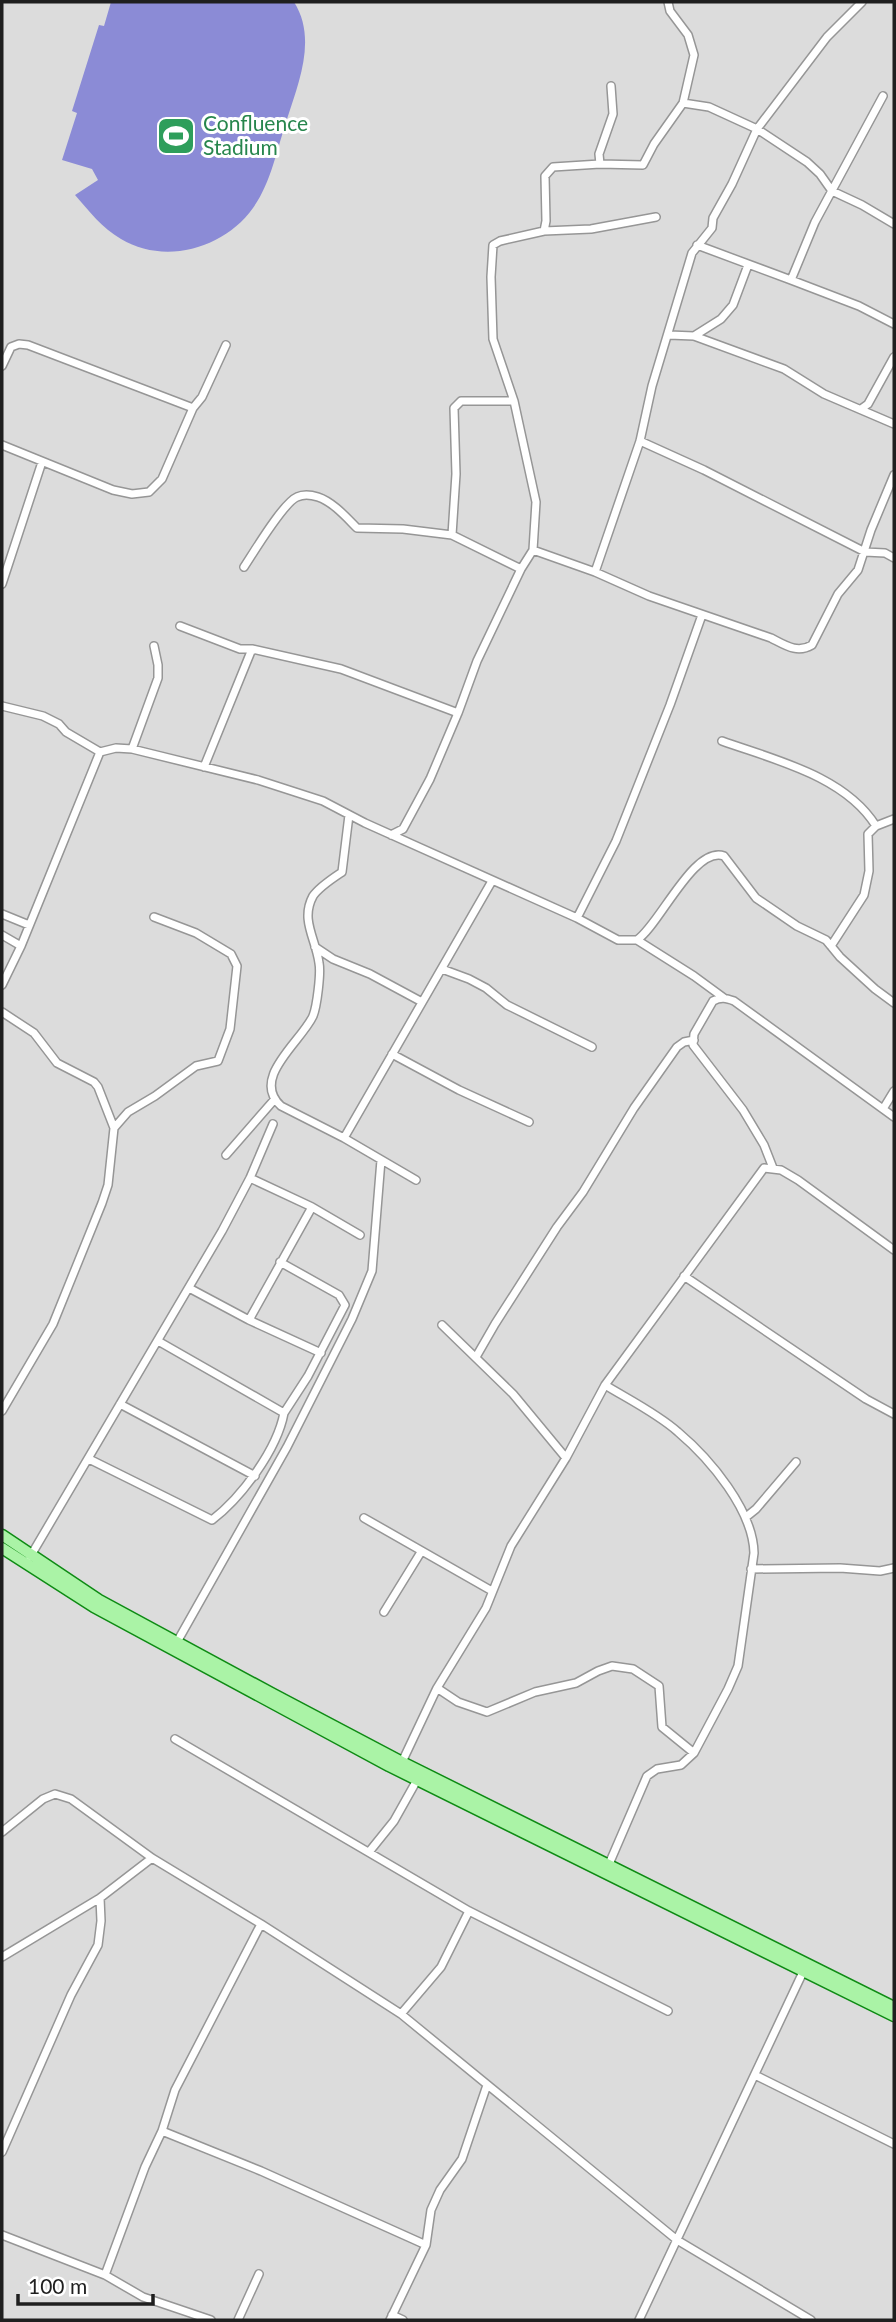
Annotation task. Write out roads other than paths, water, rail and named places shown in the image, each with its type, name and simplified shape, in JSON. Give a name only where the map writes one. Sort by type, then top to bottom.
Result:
[{"type":"main road","points":[[2,1535],[29,1559],[94,1607],[417,1780],[894,2016]]},
{"type":"main road","points":[[2,1548],[29,1559],[99,1601],[402,1762],[894,2007]]},
{"type":"street","points":[[544,232],[547,221],[545,176],[553,167],[600,164],[643,166],[654,144],[683,103],[694,55],[688,36],[670,11],[668,2]]},
{"type":"street","points":[[595,572],[640,441],[652,386],[692,253],[712,228],[713,218],[757,129],[827,37],[862,2]]},
{"type":"street","points":[[600,164],[599,154],[613,114],[611,86]]},
{"type":"street","points":[[791,280],[815,222],[883,96]]},
{"type":"street","points":[[683,103],[709,107],[757,129],[807,162],[832,191],[894,224]]},
{"type":"street","points":[[391,835],[403,829],[430,779],[477,662],[521,569],[533,550],[536,502],[514,401],[493,340],[491,277],[494,245],[500,241],[544,232],[591,229],[656,217]]},
{"type":"street","points":[[697,245],[859,306],[894,324]]},
{"type":"street","points":[[694,336],[733,305],[748,265]]},
{"type":"street","points":[[669,335],[694,336],[784,369],[824,394],[862,408],[894,424]]},
{"type":"street","points":[[2,366],[11,347],[28,345],[193,408]]},
{"type":"street","points":[[2,445],[113,490],[132,494],[149,492],[162,479],[193,408],[202,397],[226,345]]},
{"type":"street","points":[[862,408],[868,404],[894,357]]},
{"type":"street","points":[[452,535],[456,474],[454,408],[461,401],[514,401]]},
{"type":"street","points":[[640,441],[704,470],[865,552],[884,553],[894,558]]},
{"type":"street","points":[[2,584],[42,462]]},
{"type":"street","points":[[533,550],[797,650],[805,649],[812,645],[838,594],[858,570],[894,475]]},
{"type":"street","points":[[244,567],[279,516],[294,498],[304,495],[321,498],[357,528],[404,529],[452,535],[521,569]]},
{"type":"street","points":[[577,918],[616,841],[670,705],[702,615]]},
{"type":"street","points":[[180,626],[240,649],[252,649],[341,669],[458,713]]},
{"type":"street","points":[[132,749],[158,678],[154,646]]},
{"type":"street","points":[[204,767],[252,649]]},
{"type":"street","points":[[2,706],[43,716],[100,752],[116,748],[132,749],[307,795],[577,918],[618,940],[637,940],[724,998],[734,1001],[894,1117]]},
{"type":"street","points":[[722,741],[793,767],[836,787],[866,810],[876,826]]},
{"type":"street","points":[[2,985],[21,946],[100,752]]},
{"type":"street","points":[[349,815],[342,872],[314,895],[306,919],[319,963],[314,1014],[276,1066],[270,1088],[274,1100],[281,1106],[344,1138],[416,1180]]},
{"type":"street","points":[[831,946],[863,895],[869,871],[869,834],[876,826],[894,819]]},
{"type":"street","points":[[637,940],[646,934],[674,891],[709,855],[717,854],[724,856],[755,898],[797,926],[817,934],[874,989],[894,1003]]},
{"type":"street","points":[[344,1138],[492,881]]},
{"type":"street","points":[[2,914],[29,925]]},
{"type":"street","points":[[114,1128],[128,1112],[195,1066],[218,1062],[230,1029],[237,966],[231,954],[195,933],[154,918]]},
{"type":"street","points":[[2,935],[21,946]]},
{"type":"street","points":[[314,947],[422,1002]]},
{"type":"street","points":[[442,970],[469,979],[486,988],[507,1005],[592,1047]]},
{"type":"street","points":[[724,998],[713,1001],[694,1034],[693,1045],[743,1110],[764,1145],[772,1168]]},
{"type":"street","points":[[2,1012],[34,1033],[57,1063],[94,1082],[114,1128],[108,1185],[102,1203],[53,1324],[2,1411]]},
{"type":"street","points":[[476,1357],[634,1108],[677,1047],[694,1040]]},
{"type":"street","points":[[392,1054],[459,1090],[529,1122]]},
{"type":"street","points":[[884,1109],[894,1091]]},
{"type":"street","points":[[226,1155],[274,1100]]},
{"type":"street","points":[[29,1559],[189,1288],[250,1178],[273,1124]]},
{"type":"street","points":[[177,1642],[287,1447],[352,1319],[372,1271],[381,1160]]},
{"type":"street","points":[[402,1762],[437,1688],[486,1608],[511,1546],[566,1458],[605,1385],[764,1168],[772,1168],[798,1180],[894,1250]]},
{"type":"street","points":[[250,1178],[312,1207],[360,1235]]},
{"type":"street","points":[[249,1320],[312,1207]]},
{"type":"street","points":[[89,1459],[212,1520],[255,1476],[270,1449],[284,1413],[321,1353],[345,1305],[343,1299],[279,1262]]},
{"type":"street","points":[[684,1276],[866,1399],[894,1414]]},
{"type":"street","points":[[189,1288],[249,1320],[321,1353]]},
{"type":"street","points":[[442,1325],[513,1394],[566,1458]]},
{"type":"street","points":[[158,1341],[284,1413]]},
{"type":"street","points":[[605,1385],[678,1431],[712,1467],[746,1517],[754,1538],[750,1593],[738,1666],[694,1753],[681,1765],[657,1769],[647,1776],[609,1864]]},
{"type":"street","points":[[120,1404],[255,1476]]},
{"type":"street","points":[[746,1517],[796,1462]]},
{"type":"street","points":[[364,1518],[492,1591]]},
{"type":"street","points":[[384,1612],[421,1552]]},
{"type":"street","points":[[751,1569],[840,1568],[880,1572],[894,1569]]},
{"type":"street","points":[[437,1688],[458,1702],[487,1712],[535,1692],[576,1683],[607,1667],[623,1666],[645,1675],[659,1686],[662,1727],[694,1753]]},
{"type":"street","points":[[175,1739],[469,1912],[668,2011]]},
{"type":"street","points":[[369,1852],[394,1821],[417,1780]]},
{"type":"street","points":[[2,1832],[43,1799],[55,1794],[71,1800],[152,1858],[401,2014],[677,2239],[811,2320]]},
{"type":"street","points":[[2,1957],[100,1898],[152,1858]]},
{"type":"street","points":[[3,2148],[71,1995],[98,1945],[100,1898]]},
{"type":"street","points":[[401,2014],[441,1967],[469,1912]]},
{"type":"street","points":[[105,2275],[145,2167],[162,2131],[175,2090],[261,1924]]},
{"type":"street","points":[[639,2320],[803,1972]]},
{"type":"street","points":[[755,2075],[894,2144]]},
{"type":"street","points":[[403,2320],[391,2318],[426,2245],[431,2210],[440,2190],[462,2159],[487,2085]]},
{"type":"street","points":[[162,2131],[261,2171],[426,2245]]},
{"type":"street","points":[[2,2235],[105,2275],[143,2297],[211,2320]]},
{"type":"street","points":[[238,2320],[258,2274]]},
{"type":"place","name":"Confluence Stadium","points":[[176,136]]}]
